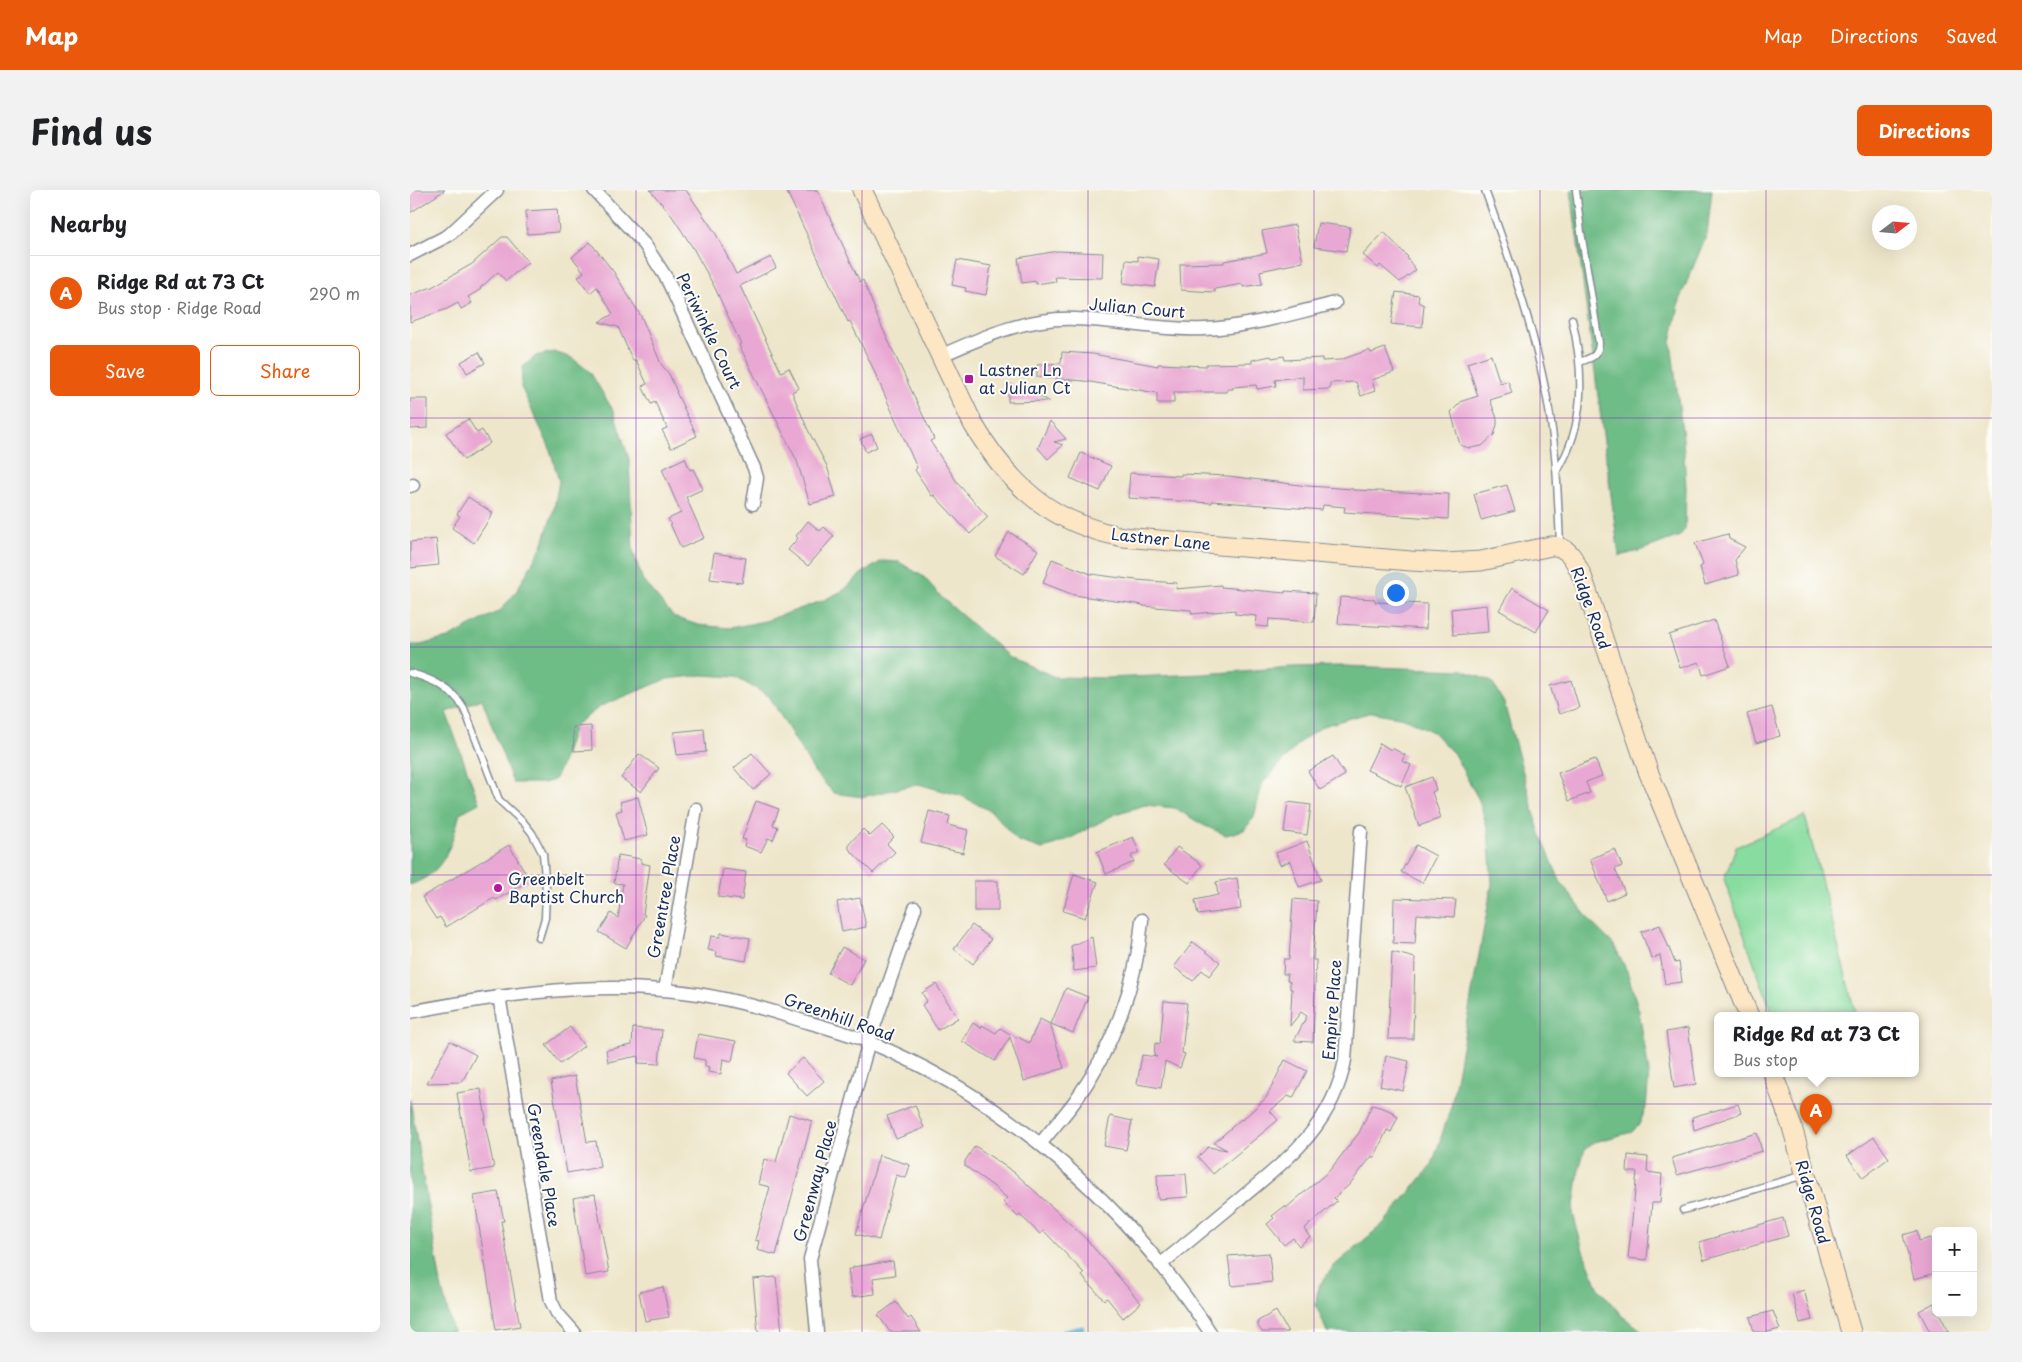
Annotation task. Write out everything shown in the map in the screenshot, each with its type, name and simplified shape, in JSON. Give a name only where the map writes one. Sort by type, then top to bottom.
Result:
[{"type":"street","points":[[410,255],[449,235],[464,223],[497,190]]},
{"type":"street","name":"Periwinkle Court","points":[[594,190],[645,245],[671,287],[754,468],[757,478],[753,504]]},
{"type":"street","name":"Lastner Lane","points":[[862,190],[940,356],[987,448],[1018,486],[1057,514],[1104,533],[1155,540],[1445,563],[1481,561],[1551,546],[1560,546]]},
{"type":"street","name":"Julian Court","points":[[940,356],[1002,330],[1052,320],[1074,319],[1167,328],[1203,329],[1248,324],[1335,303]]},
{"type":"street","name":"Ridge Road","points":[[1560,546],[1570,555],[1583,579],[1648,771],[1747,1012]]},
{"type":"street","name":"Greentree Place","points":[[665,990],[696,809]]},
{"type":"street","name":"Empire Place","points":[[1160,1265],[1286,1161],[1317,1127],[1331,1102],[1340,1080],[1345,1060],[1361,831]]},
{"type":"street","name":"Greenway Place","points":[[817,1332],[810,1259],[868,1041],[915,908]]},
{"type":"street","points":[[1041,1143],[1075,1101],[1110,1040],[1129,987],[1138,950],[1142,920]]},
{"type":"street","name":"Greenhill Road","points":[[410,1012],[499,996],[550,990],[594,988],[665,990],[737,1002],[868,1041],[961,1089],[1041,1143],[1108,1205],[1182,1292],[1210,1332]]},
{"type":"street","name":"Greendale Place","points":[[499,996],[552,1301],[557,1313],[574,1332]]},
{"type":"street","name":"Ridge Road","points":[[1774,1077],[1792,1126],[1851,1332]]},
{"type":"lane","points":[[1485,190],[1524,308],[1544,383],[1557,472],[1560,546]]},
{"type":"lane","points":[[1576,190],[1599,343],[1598,352],[1594,356],[1580,362]]},
{"type":"lane","points":[[1557,472],[1564,461],[1576,429],[1580,362],[1572,320]]},
{"type":"lane","points":[[410,673],[447,688],[458,697],[464,708],[498,800],[524,823],[543,854],[546,890],[545,918],[539,938]]},
{"type":"lane","points":[[1683,1210],[1805,1175]]},
{"type":"green space","points":[[1571,190],[1712,190],[1707,234],[1681,296],[1671,342],[1683,438],[1686,488],[1685,529],[1680,536],[1619,556]]},
{"type":"green space","points":[[554,352],[572,358],[590,372],[614,412],[629,459],[633,551],[643,581],[674,617],[698,625],[730,628],[765,621],[822,601],[844,590],[861,574],[882,561],[899,562],[924,577],[942,598],[1010,657],[1055,677],[1106,678],[1204,674],[1292,667],[1343,666],[1463,670],[1492,682],[1504,703],[1539,831],[1560,881],[1591,922],[1614,945],[1627,971],[1639,1011],[1649,1073],[1646,1108],[1639,1125],[1632,1132],[1595,1142],[1585,1149],[1579,1169],[1573,1213],[1583,1251],[1599,1289],[1622,1316],[1644,1332],[1327,1332],[1316,1305],[1318,1287],[1334,1266],[1383,1224],[1432,1165],[1451,1107],[1492,884],[1488,830],[1479,800],[1454,754],[1433,732],[1404,718],[1372,712],[1323,726],[1301,741],[1262,784],[1254,817],[1244,830],[1226,835],[1203,825],[1175,808],[1145,805],[1115,814],[1069,839],[1042,849],[1018,841],[992,812],[962,796],[918,784],[862,797],[834,793],[815,773],[769,696],[735,677],[703,675],[667,679],[601,706],[574,726],[561,766],[554,780],[544,783],[513,783],[482,699],[446,712],[479,803],[460,813],[449,847],[439,866],[422,880],[410,885],[410,645],[420,645],[448,638],[501,610],[516,592],[542,546],[554,509],[559,481],[549,446],[521,387],[523,367],[536,356]]},
{"type":"green space","points":[[1805,816],[1855,1012],[1772,1012],[1724,879],[1736,847]]},
{"type":"green space","points":[[410,1099],[441,1285],[453,1332],[410,1332]]},
{"type":"building","points":[[410,190],[445,190],[410,213]]},
{"type":"building","points":[[650,190],[686,190],[716,234],[736,274],[771,257],[776,268],[740,286],[781,372],[789,368],[799,388],[792,392],[808,430],[827,466],[836,497],[810,504],[797,461],[739,345],[741,344],[714,286],[693,248],[672,216]]},
{"type":"building","points":[[786,190],[817,190],[860,282],[863,280],[874,310],[934,439],[930,441],[959,485],[988,517],[970,534],[934,495],[932,496],[915,470],[917,468],[871,364],[850,321],[848,322]]},
{"type":"building","points":[[557,209],[559,232],[527,234],[526,211]]},
{"type":"building","points":[[1318,223],[1350,227],[1346,251],[1314,247]]},
{"type":"building","points":[[1295,225],[1303,262],[1260,271],[1262,284],[1243,287],[1242,284],[1215,289],[1215,292],[1181,290],[1180,264],[1224,263],[1224,261],[1267,253],[1262,231]]},
{"type":"building","points":[[1384,232],[1408,257],[1416,270],[1400,282],[1380,265],[1378,268],[1363,255]]},
{"type":"building","points":[[502,237],[507,237],[528,262],[506,281],[498,272],[481,289],[468,297],[472,303],[461,309],[458,303],[447,309],[410,322],[410,295],[432,287],[472,264]]},
{"type":"building","points":[[590,242],[613,271],[641,316],[661,364],[669,374],[697,436],[671,448],[662,430],[667,428],[655,402],[651,404],[642,386],[647,384],[636,360],[633,361],[618,327],[599,322],[613,314],[597,287],[590,293],[578,277],[584,272],[572,257]]},
{"type":"building","points":[[1058,251],[1103,253],[1102,278],[1055,277],[1056,281],[1036,284],[1036,281],[1022,283],[1018,258]]},
{"type":"building","points":[[1138,256],[1159,259],[1155,287],[1123,283],[1126,260],[1138,261]]},
{"type":"building","points":[[957,260],[991,266],[986,295],[965,291],[966,288],[952,285]]},
{"type":"building","points":[[1396,292],[1419,295],[1418,302],[1424,305],[1422,327],[1391,324]]},
{"type":"building","points":[[1385,348],[1394,372],[1372,380],[1375,391],[1361,396],[1356,382],[1330,383],[1330,389],[1303,390],[1303,376],[1275,380],[1276,386],[1257,389],[1256,385],[1233,387],[1233,389],[1227,389],[1227,392],[1174,392],[1174,403],[1157,403],[1157,393],[1084,381],[1037,377],[1037,365],[1061,363],[1062,352],[1093,354],[1158,366],[1158,364],[1206,366],[1206,364],[1252,363],[1252,360],[1271,356],[1272,358],[1284,356],[1285,360],[1322,358],[1322,361],[1340,360],[1369,350],[1371,353]]},
{"type":"building","points":[[479,352],[485,363],[467,373],[461,362]]},
{"type":"building","points":[[1491,355],[1500,383],[1508,381],[1512,393],[1490,400],[1497,418],[1494,435],[1482,446],[1469,448],[1460,445],[1451,412],[1462,401],[1478,396],[1467,363]]},
{"type":"building","points":[[1008,383],[1049,401],[1008,402]]},
{"type":"building","points":[[410,399],[428,399],[428,428],[410,429]]},
{"type":"building","points":[[468,419],[477,433],[482,430],[490,443],[464,460],[446,433]]},
{"type":"building","points":[[1050,421],[1066,439],[1054,442],[1063,445],[1048,459],[1038,448]]},
{"type":"building","points":[[872,434],[877,447],[866,452],[860,439]]},
{"type":"building","points":[[1081,453],[1111,466],[1100,491],[1070,478]]},
{"type":"building","points":[[685,458],[690,470],[693,469],[703,489],[686,497],[704,538],[681,548],[668,519],[681,513],[662,469]]},
{"type":"building","points":[[1130,473],[1228,476],[1353,490],[1449,494],[1448,519],[1344,512],[1345,507],[1323,505],[1322,510],[1212,501],[1212,503],[1128,498]]},
{"type":"building","points":[[1507,485],[1515,511],[1481,520],[1474,494]]},
{"type":"building","points":[[468,497],[493,513],[474,543],[452,528],[460,516],[457,514]]},
{"type":"building","points":[[808,521],[820,531],[824,527],[834,536],[808,566],[788,550]]},
{"type":"building","points":[[1009,532],[1038,550],[1024,574],[995,556]]},
{"type":"building","points":[[1728,534],[1729,539],[1745,547],[1735,560],[1739,575],[1705,585],[1700,567],[1703,565],[1695,543]]},
{"type":"building","points":[[436,539],[439,565],[410,568],[410,542]]},
{"type":"building","points":[[714,553],[746,558],[742,583],[710,579]]},
{"type":"building","points":[[1052,559],[1091,574],[1177,583],[1176,589],[1221,585],[1221,587],[1285,593],[1285,591],[1316,593],[1314,622],[1269,619],[1268,627],[1256,626],[1257,616],[1235,614],[1235,610],[1192,614],[1191,610],[1143,606],[1074,595],[1043,583]]},
{"type":"building","points":[[1512,588],[1549,610],[1536,632],[1499,610]]},
{"type":"building","points":[[1340,597],[1375,599],[1375,602],[1427,604],[1426,629],[1338,624]]},
{"type":"building","points":[[1486,605],[1488,632],[1453,635],[1451,609]]},
{"type":"building","points":[[1714,620],[1730,666],[1703,675],[1699,662],[1680,668],[1669,635]]},
{"type":"building","points":[[1571,680],[1579,708],[1559,714],[1550,686]]},
{"type":"building","points":[[1772,707],[1780,736],[1756,743],[1747,714]]},
{"type":"building","points":[[591,726],[592,750],[574,751],[573,727]]},
{"type":"building","points":[[704,729],[706,752],[677,755],[674,732]]},
{"type":"building","points":[[1380,743],[1391,750],[1392,748],[1405,755],[1402,761],[1411,765],[1401,786],[1367,770]]},
{"type":"building","points":[[752,753],[771,774],[753,790],[734,768]]},
{"type":"building","points":[[639,754],[659,768],[641,792],[621,778]]},
{"type":"building","points":[[1333,756],[1345,775],[1320,790],[1308,771]]},
{"type":"building","points":[[1595,759],[1602,776],[1586,782],[1590,793],[1569,801],[1558,773]]},
{"type":"building","points":[[1432,777],[1436,790],[1432,792],[1441,818],[1419,826],[1405,787]]},
{"type":"building","points":[[638,797],[648,835],[624,841],[616,812],[622,810],[620,802]]},
{"type":"building","points":[[756,801],[779,809],[773,825],[778,827],[773,840],[768,838],[761,852],[744,846],[746,840],[742,839]]},
{"type":"building","points":[[1288,802],[1311,805],[1307,835],[1284,832]]},
{"type":"building","points":[[929,811],[950,816],[948,825],[968,830],[963,853],[921,843]]},
{"type":"building","points":[[882,825],[894,837],[887,844],[895,852],[873,873],[849,849],[849,844],[863,829],[870,836]]},
{"type":"building","points":[[1133,837],[1139,852],[1131,856],[1134,862],[1106,874],[1097,852]]},
{"type":"building","points":[[1307,841],[1321,880],[1299,887],[1290,861],[1280,865],[1276,853]]},
{"type":"building","name":"Greenbelt Baptist Church","points":[[509,845],[530,880],[496,900],[494,898],[446,927],[440,917],[436,919],[422,897]]},
{"type":"building","points":[[1416,845],[1436,856],[1422,883],[1401,872]]},
{"type":"building","points":[[1177,847],[1202,865],[1189,883],[1164,865]]},
{"type":"building","points":[[1615,849],[1622,866],[1615,869],[1625,893],[1607,901],[1590,859]]},
{"type":"building","points":[[618,855],[641,859],[641,863],[650,865],[643,914],[645,915],[626,948],[599,932],[611,913],[618,918],[623,884],[614,883]]},
{"type":"building","points":[[723,869],[746,872],[742,900],[718,897]]},
{"type":"building","points":[[1074,874],[1098,882],[1085,918],[1063,911]]},
{"type":"building","points":[[1237,878],[1241,909],[1198,915],[1195,900],[1218,895],[1216,882]]},
{"type":"building","points":[[974,881],[998,881],[998,911],[974,911]]},
{"type":"building","points":[[860,898],[866,927],[842,932],[837,902]]},
{"type":"building","points":[[1394,898],[1456,900],[1454,917],[1417,914],[1415,944],[1393,943]]},
{"type":"building","points":[[1293,899],[1317,901],[1313,960],[1316,960],[1313,1042],[1294,1041],[1307,1016],[1301,1012],[1290,1026],[1292,989],[1290,989],[1290,982],[1287,980],[1288,974],[1283,974],[1284,959],[1289,959]]},
{"type":"building","points":[[972,925],[991,939],[973,964],[954,949]]},
{"type":"building","points":[[1660,925],[1675,963],[1679,962],[1682,982],[1665,984],[1660,955],[1652,959],[1641,932]]},
{"type":"building","points":[[721,933],[750,938],[746,961],[716,956],[717,952],[708,950],[711,936],[720,937]]},
{"type":"building","points":[[1092,937],[1096,968],[1074,971],[1071,946]]},
{"type":"building","points":[[1193,942],[1220,962],[1209,976],[1202,970],[1193,981],[1174,967]]},
{"type":"building","points":[[842,947],[864,959],[850,985],[828,973]]},
{"type":"building","points":[[1392,952],[1415,958],[1413,1039],[1388,1039]]},
{"type":"building","points":[[936,984],[958,1018],[938,1030],[922,1005],[927,1001],[922,993]]},
{"type":"building","points":[[1066,988],[1088,997],[1073,1033],[1051,1024]]},
{"type":"building","points":[[1164,1001],[1187,1003],[1182,1053],[1185,1054],[1180,1068],[1165,1061],[1161,1088],[1137,1084],[1142,1055],[1157,1057],[1154,1056],[1155,1043],[1160,1044]]},
{"type":"building","points":[[1040,1019],[1050,1024],[1064,1068],[1024,1081],[1010,1037],[995,1061],[962,1041],[973,1023],[981,1028],[982,1025],[996,1033],[1000,1028],[1029,1043]]},
{"type":"building","points":[[570,1027],[584,1046],[560,1064],[546,1045]]},
{"type":"building","points":[[633,1028],[662,1030],[659,1064],[638,1063],[638,1056],[608,1062],[606,1050],[632,1045]]},
{"type":"building","points":[[1688,1028],[1696,1084],[1674,1088],[1666,1032]]},
{"type":"building","points":[[698,1034],[736,1041],[732,1061],[723,1059],[721,1074],[708,1072],[709,1067],[705,1066],[705,1060],[694,1058]]},
{"type":"building","points":[[450,1041],[476,1055],[462,1082],[427,1083]]},
{"type":"building","points":[[1386,1056],[1409,1061],[1403,1091],[1380,1086]]},
{"type":"building","points":[[803,1058],[824,1081],[807,1096],[786,1073]]},
{"type":"building","points":[[1285,1060],[1307,1071],[1293,1098],[1288,1096],[1270,1111],[1278,1120],[1213,1174],[1198,1157],[1208,1147],[1227,1150],[1214,1143],[1266,1098]]},
{"type":"building","points":[[575,1076],[587,1142],[596,1141],[600,1167],[567,1173],[551,1081]]},
{"type":"building","points":[[481,1089],[486,1119],[484,1119],[494,1168],[471,1172],[457,1093]]},
{"type":"building","points":[[1738,1104],[1741,1113],[1694,1130],[1692,1117]]},
{"type":"building","points":[[915,1105],[924,1128],[896,1139],[887,1116]]},
{"type":"building","points":[[1372,1105],[1395,1113],[1394,1115],[1398,1117],[1391,1132],[1387,1130],[1374,1158],[1372,1156],[1349,1185],[1334,1198],[1337,1201],[1304,1229],[1310,1237],[1299,1246],[1293,1238],[1284,1245],[1267,1224],[1274,1218],[1272,1216],[1285,1206],[1286,1208],[1330,1170],[1359,1133]]},
{"type":"building","points":[[789,1114],[812,1121],[776,1255],[757,1250],[759,1241],[755,1240],[770,1187],[758,1184],[764,1159],[776,1162]]},
{"type":"building","points":[[1110,1116],[1132,1121],[1126,1150],[1104,1146]]},
{"type":"building","points":[[1757,1133],[1762,1151],[1677,1175],[1672,1158]]},
{"type":"building","points":[[1874,1137],[1889,1158],[1863,1178],[1847,1156]]},
{"type":"building","points":[[975,1146],[1015,1173],[1087,1240],[1141,1303],[1123,1318],[1107,1298],[1104,1300],[1082,1276],[1084,1273],[1044,1231],[1040,1234],[1020,1215],[1018,1217],[1003,1202],[1007,1198],[965,1166],[965,1161]]},
{"type":"building","points":[[879,1155],[910,1165],[906,1178],[896,1175],[879,1240],[856,1234]]},
{"type":"building","points":[[1628,1155],[1648,1157],[1647,1172],[1662,1174],[1660,1203],[1652,1203],[1647,1260],[1628,1258],[1637,1172],[1627,1172]]},
{"type":"building","points":[[1186,1174],[1188,1197],[1158,1199],[1157,1175]]},
{"type":"building","points":[[498,1192],[504,1221],[501,1221],[520,1326],[496,1330],[474,1196]]},
{"type":"building","points":[[595,1194],[609,1272],[585,1276],[573,1198]]},
{"type":"building","points":[[1783,1218],[1788,1236],[1704,1260],[1699,1242]]},
{"type":"building","points":[[1917,1231],[1919,1241],[1931,1238],[1932,1274],[1914,1279],[1903,1235]]},
{"type":"building","points":[[1269,1253],[1272,1282],[1232,1286],[1228,1256]]},
{"type":"building","points":[[893,1261],[895,1275],[873,1278],[875,1294],[852,1297],[848,1269]]},
{"type":"building","points":[[776,1277],[782,1332],[758,1332],[753,1279]]},
{"type":"building","points":[[663,1287],[669,1317],[645,1321],[639,1292]]},
{"type":"building","points":[[1804,1290],[1812,1320],[1800,1323],[1792,1294]]},
{"type":"building","points":[[896,1302],[908,1319],[911,1317],[921,1332],[890,1332],[878,1315]]},
{"type":"building","points":[[1932,1304],[1932,1317],[1941,1317],[1949,1332],[1930,1332],[1919,1311]]},
{"type":"building","points":[[1276,1311],[1288,1332],[1262,1332],[1258,1326],[1258,1321]]},
{"type":"building","points":[[1773,1311],[1780,1329],[1768,1332],[1754,1332],[1750,1317]]},
{"type":"waterway","points":[[1064,1332],[1082,1328]]},
{"type":"place","name":"Lastner Ln at Julian Ct","points":[[969,379]]},
{"type":"place","name":"Greenbelt Baptist Church","points":[[498,888]]},
{"type":"place","name":"Ridge Rd at 73 Ct","points":[[1816,1135]]}]
